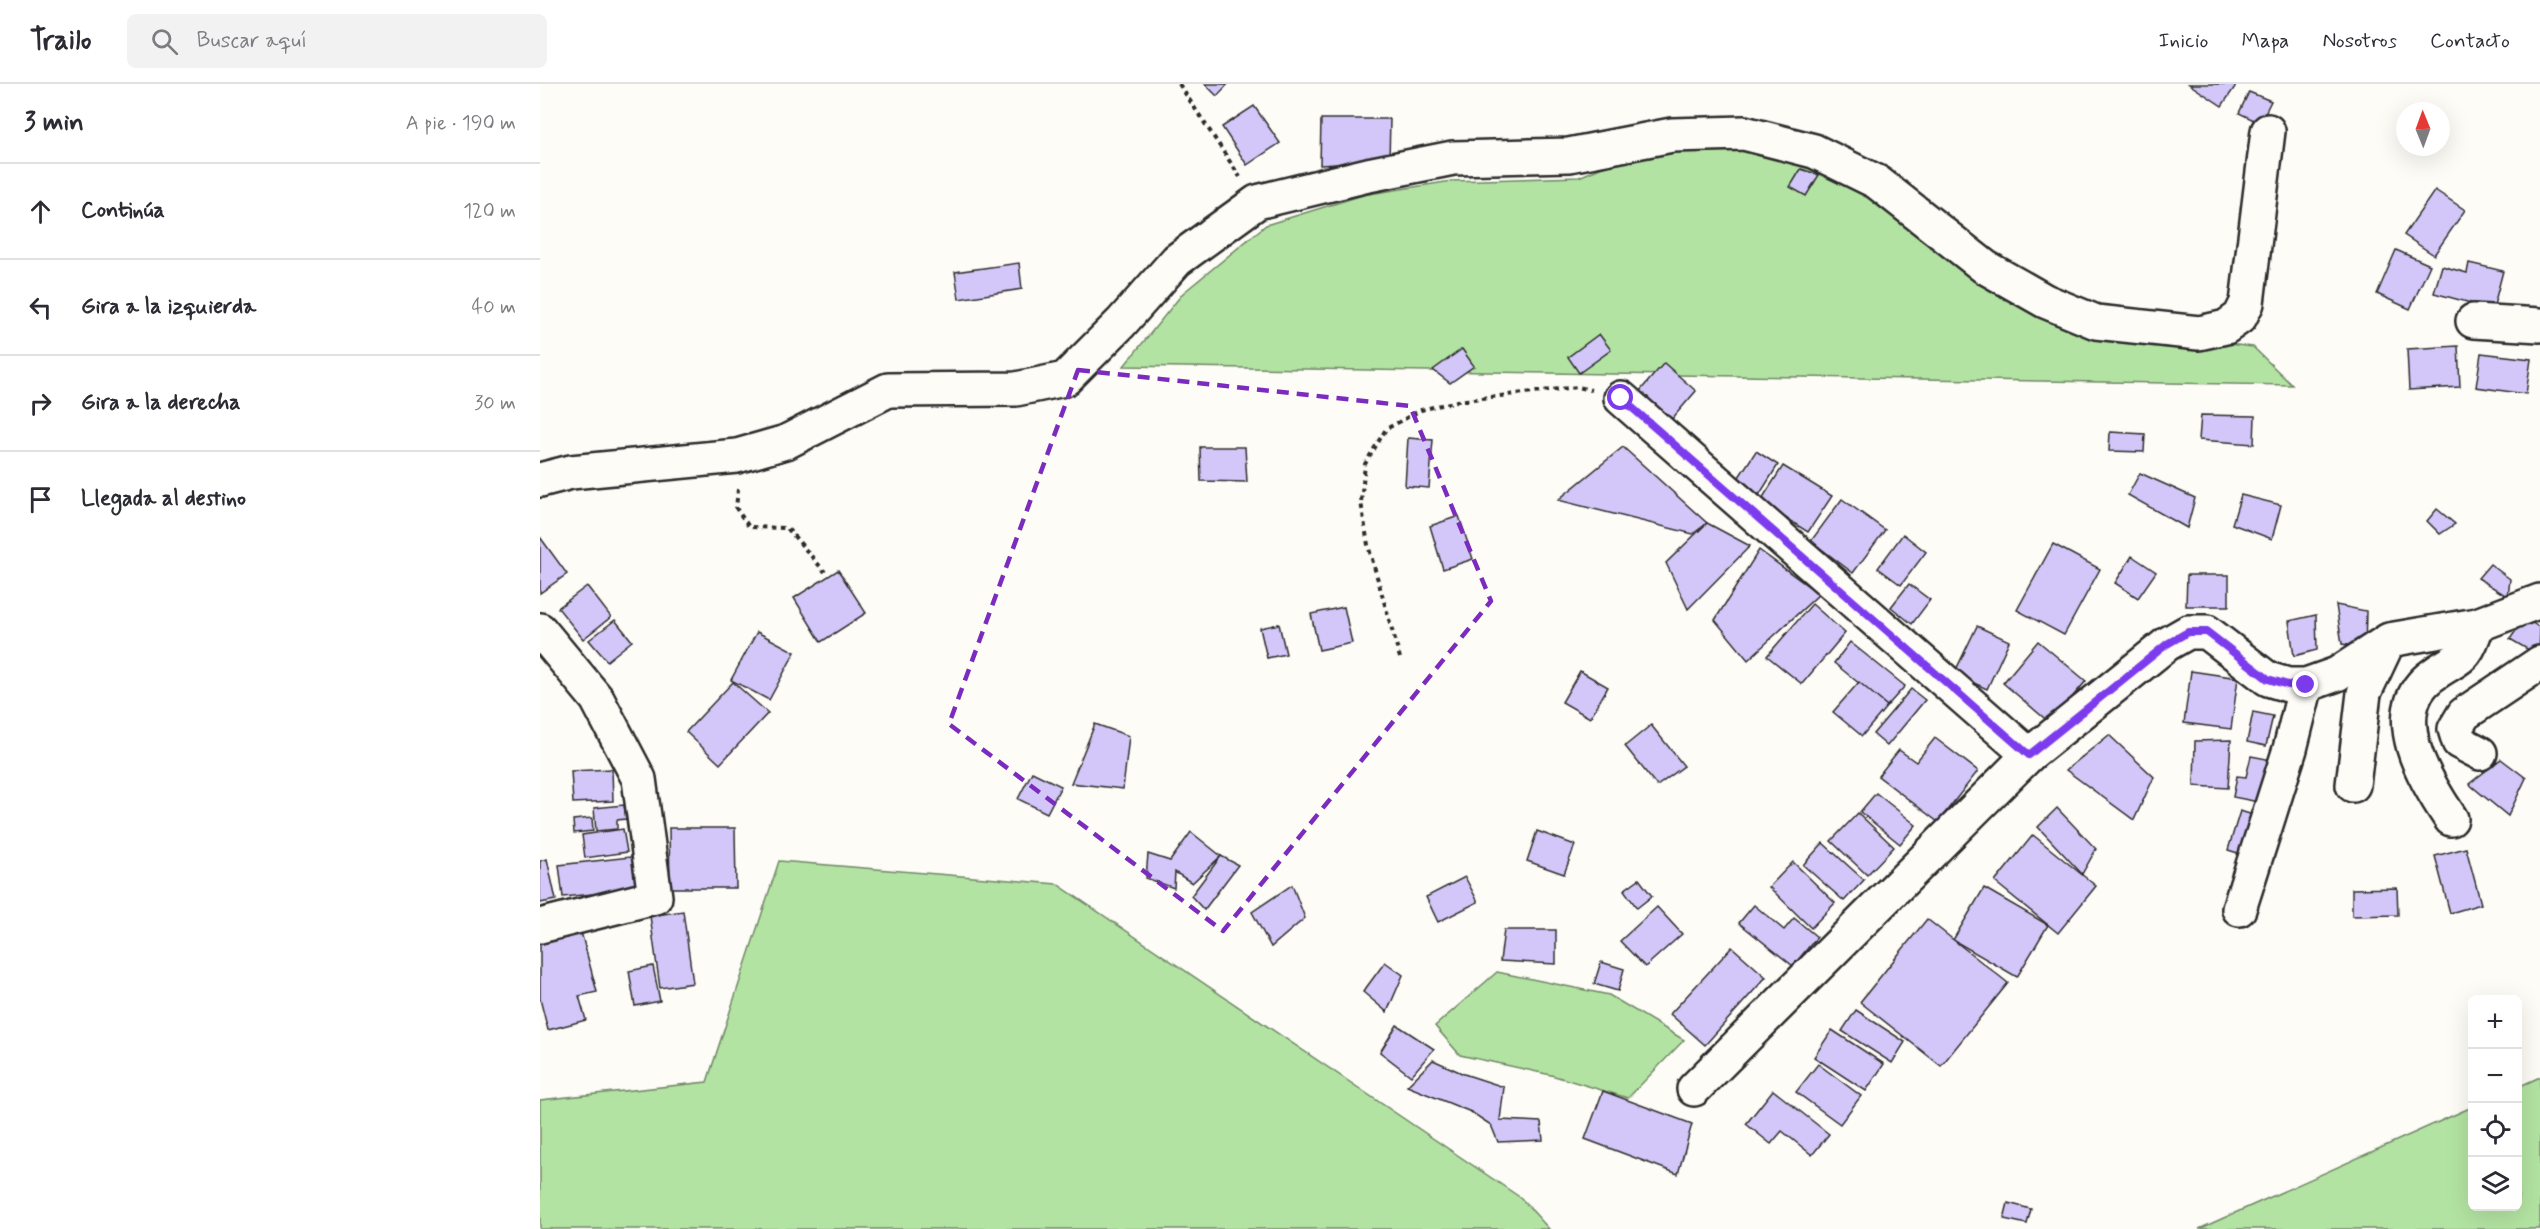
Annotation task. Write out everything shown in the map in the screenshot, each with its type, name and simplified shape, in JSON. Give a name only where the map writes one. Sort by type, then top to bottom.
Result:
[{"type":"street","points":[[540,480],[571,472],[741,455],[786,442],[888,390],[1016,389],[1065,379],[1121,323],[1177,260],[1257,202],[1368,175],[1453,158],[1569,155],[1672,135],[1744,133],[1814,151],[1877,182],[1985,267],[2045,301],[2096,322],[2199,333],[2226,327],[2240,317],[2247,303],[2268,131]]},
{"type":"street","points":[[2473,321],[2540,325]]},
{"type":"street","points":[[1621,398],[2029,755]]},
{"type":"street","points":[[1694,1089],[2029,755],[2167,644],[2188,632],[2207,632],[2268,679],[2288,685],[2306,685],[2337,674],[2389,640],[2477,625],[2540,601]]},
{"type":"street","points":[[2451,819],[2424,774],[2414,745],[2409,716],[2420,687],[2431,676],[2456,662],[2470,648],[2477,625]]},
{"type":"street","points":[[540,630],[597,699],[639,779],[655,897],[540,926]]},
{"type":"street","points":[[2353,785],[2364,693],[2389,640]]},
{"type":"street","points":[[2480,753],[2459,742],[2455,729],[2464,714],[2540,663]]},
{"type":"street","points":[[2239,909],[2290,749],[2306,685]]},
{"type":"path","points":[[1179,84],[1257,202]]},
{"type":"path","points":[[1400,658],[1368,545],[1361,502],[1365,464],[1386,429],[1421,410],[1487,396],[1578,387],[1621,398]]},
{"type":"path","points":[[741,455],[736,508],[749,527],[787,528],[825,572]]},
{"type":"highlighted area","points":[[1078,370],[1410,406],[1491,601],[1223,931],[949,724]]},
{"type":"green space","points":[[1733,144],[1827,167],[2082,326],[2253,347],[2292,385],[1124,366],[1183,293],[1266,225],[1363,195],[1452,181],[1579,177],[1652,146]]},
{"type":"green space","points":[[779,861],[1057,884],[1521,1198],[1549,1229],[540,1229],[540,1100],[707,1082]]},
{"type":"green space","points":[[1497,972],[1609,995],[1684,1040],[1628,1098],[1551,1075],[1460,1055],[1435,1026]]},
{"type":"green space","points":[[2540,1077],[2540,1229],[2199,1229],[2468,1109],[2468,1211],[2522,1211],[2522,1085]]},
{"type":"building","points":[[1205,84],[1228,84],[1217,96]]},
{"type":"building","points":[[2189,84],[2237,84],[2222,106]]},
{"type":"building","points":[[2249,92],[2271,101],[2260,123],[2239,113]]},
{"type":"building","points":[[1254,106],[1280,143],[1247,165],[1222,127]]},
{"type":"building","points":[[1321,119],[1390,119],[1389,161],[1320,165]]},
{"type":"building","points":[[1801,169],[1819,175],[1806,196],[1790,187]]},
{"type":"building","points":[[2435,190],[2465,210],[2434,255],[2404,235]]},
{"type":"building","points":[[2396,250],[2430,265],[2410,309],[2377,294]]},
{"type":"building","points":[[1019,263],[1022,289],[959,299],[955,272]]},
{"type":"building","points":[[2469,263],[2503,271],[2493,309],[2434,293],[2442,266],[2467,273]]},
{"type":"building","points":[[1599,334],[1611,350],[1579,373],[1568,357]]},
{"type":"building","points":[[2458,346],[2460,387],[2409,390],[2407,349]]},
{"type":"building","points":[[1462,349],[1474,366],[1450,383],[1433,370]]},
{"type":"building","points":[[2481,353],[2531,359],[2526,394],[2476,387]]},
{"type":"building","points":[[1664,363],[1696,391],[1671,420],[1639,392]]},
{"type":"building","points":[[2201,415],[2255,416],[2254,444],[2199,440]]},
{"type":"building","points":[[2110,432],[2145,434],[2144,452],[2109,451]]},
{"type":"building","points":[[1408,438],[1433,440],[1429,488],[1405,486]]},
{"type":"building","points":[[1200,447],[1245,447],[1247,482],[1201,481]]},
{"type":"building","points":[[1623,447],[1707,523],[1693,534],[1558,500]]},
{"type":"building","points":[[1756,451],[1778,465],[1756,500],[1733,486]]},
{"type":"building","points":[[1783,466],[1832,496],[1808,532],[1760,502]]},
{"type":"building","points":[[2140,473],[2195,498],[2187,528],[2128,495]]},
{"type":"building","points":[[2241,495],[2281,505],[2272,539],[2232,524]]},
{"type":"building","points":[[1842,499],[1885,530],[1853,573],[1811,541]]},
{"type":"building","points":[[2437,509],[2455,524],[2440,534],[2427,521]]},
{"type":"building","points":[[1459,516],[1473,559],[1443,569],[1430,526]]},
{"type":"building","points":[[1707,523],[1750,546],[1688,609],[1666,563]]},
{"type":"building","points":[[1903,534],[1926,552],[1901,585],[1878,568]]},
{"type":"building","points":[[540,537],[567,574],[540,593]]},
{"type":"building","points":[[2053,544],[2100,569],[2064,635],[2017,610]]},
{"type":"building","points":[[1759,550],[1819,594],[1748,660],[1715,620]]},
{"type":"building","points":[[2132,556],[2156,572],[2138,598],[2115,583]]},
{"type":"building","points":[[2490,564],[2510,579],[2508,597],[2478,578]]},
{"type":"building","points":[[838,570],[866,613],[821,642],[794,598]]},
{"type":"building","points":[[2187,575],[2229,575],[2229,606],[2186,606]]},
{"type":"building","points":[[1909,584],[1930,600],[1912,624],[1891,607]]},
{"type":"building","points":[[587,586],[611,617],[583,639],[558,608]]},
{"type":"building","points":[[1812,604],[1845,633],[1802,684],[1767,656]]},
{"type":"building","points":[[2336,605],[2366,611],[2365,648],[2342,644]]},
{"type":"building","points":[[1344,607],[1352,643],[1319,650],[1311,614]]},
{"type":"building","points":[[2316,615],[2317,650],[2294,656],[2289,621]]},
{"type":"building","points":[[2525,618],[2540,628],[2539,656],[2510,639]]},
{"type":"building","points":[[615,620],[632,641],[607,661],[589,640]]},
{"type":"building","points":[[1279,624],[1286,654],[1267,658],[1260,628]]},
{"type":"building","points":[[1977,626],[2009,641],[1987,689],[1954,674]]},
{"type":"building","points":[[757,632],[795,652],[769,700],[731,680]]},
{"type":"building","points":[[2038,641],[2086,681],[2050,723],[2003,683]]},
{"type":"building","points":[[1850,642],[1905,686],[1887,706],[1834,663]]},
{"type":"building","points":[[1580,671],[1608,687],[1590,718],[1562,702]]},
{"type":"building","points":[[2191,671],[2238,678],[2231,729],[2184,723]]},
{"type":"building","points":[[733,682],[768,713],[720,764],[686,732]]},
{"type":"building","points":[[1859,682],[1887,706],[1862,736],[1833,712]]},
{"type":"building","points":[[1911,689],[1925,700],[1887,746],[1873,734]]},
{"type":"building","points":[[2253,712],[2273,716],[2266,746],[2247,742]]},
{"type":"building","points":[[1095,724],[1129,736],[1123,789],[1071,783]]},
{"type":"building","points":[[1651,725],[1684,766],[1657,786],[1625,746]]},
{"type":"building","points":[[2109,735],[2154,777],[2134,820],[2066,770]]},
{"type":"building","points":[[1935,738],[1978,771],[1938,822],[1878,776],[1899,750],[1916,762]]},
{"type":"building","points":[[2231,740],[2228,788],[2194,786],[2195,741]]},
{"type":"building","points":[[2251,756],[2272,760],[2264,803],[2233,797],[2237,776],[2246,777]]},
{"type":"building","points":[[2501,759],[2526,778],[2508,816],[2469,784]]},
{"type":"building","points":[[612,769],[613,801],[573,803],[571,771]]},
{"type":"building","points":[[1032,772],[1061,786],[1047,813],[1018,799]]},
{"type":"building","points":[[1876,793],[1916,825],[1900,844],[1860,812]]},
{"type":"building","points":[[624,805],[626,819],[617,820],[617,829],[596,831],[594,808]]},
{"type":"building","points":[[2057,808],[2096,849],[2082,874],[2038,827]]},
{"type":"building","points":[[2240,811],[2253,815],[2241,854],[2228,850]]},
{"type":"building","points":[[1858,813],[1894,847],[1867,875],[1831,841]]},
{"type":"building","points":[[592,818],[593,831],[574,833],[573,820]]},
{"type":"building","points":[[669,828],[735,828],[736,888],[670,888]]},
{"type":"building","points":[[623,829],[627,852],[585,858],[582,835]]},
{"type":"building","points":[[1537,831],[1575,845],[1564,874],[1527,861]]},
{"type":"building","points":[[1191,832],[1221,856],[1192,883],[1175,872],[1174,888],[1146,878],[1148,854],[1170,861]]},
{"type":"building","points":[[2033,835],[2096,886],[2058,933],[1995,882]]},
{"type":"building","points":[[1823,843],[1864,880],[1844,901],[1803,865]]},
{"type":"building","points":[[2466,848],[2481,904],[2450,913],[2435,856]]},
{"type":"building","points":[[639,856],[642,889],[563,897],[559,865]]},
{"type":"building","points":[[1221,856],[1238,865],[1204,910],[1191,896]]},
{"type":"building","points":[[547,859],[556,900],[540,903],[540,861]]},
{"type":"building","points":[[1793,862],[1835,903],[1811,928],[1769,887]]},
{"type":"building","points":[[1465,877],[1478,902],[1438,922],[1426,897]]},
{"type":"building","points":[[1639,879],[1652,896],[1637,908],[1624,890]]},
{"type":"building","points":[[1292,885],[1305,918],[1271,947],[1252,912]]},
{"type":"building","points":[[1984,888],[2048,925],[2017,977],[1953,940]]},
{"type":"building","points":[[2397,888],[2398,915],[2352,916],[2352,889]]},
{"type":"building","points":[[1754,905],[1784,930],[1794,918],[1817,937],[1793,966],[1739,923]]},
{"type":"building","points":[[1657,907],[1682,934],[1645,967],[1620,941]]},
{"type":"building","points":[[683,911],[693,983],[660,988],[650,916]]},
{"type":"building","points":[[1927,919],[2008,983],[1941,1066],[1860,1002]]},
{"type":"building","points":[[1504,930],[1556,930],[1556,964],[1500,961]]},
{"type":"building","points":[[581,932],[597,992],[579,996],[586,1020],[548,1030],[540,999],[540,943]]},
{"type":"building","points":[[1732,947],[1766,977],[1705,1045],[1670,1014]]},
{"type":"building","points":[[1385,962],[1403,975],[1387,1012],[1363,992]]},
{"type":"building","points":[[1601,962],[1624,969],[1618,991],[1594,984]]},
{"type":"building","points":[[653,966],[660,1001],[635,1006],[629,971]]},
{"type":"building","points":[[1856,1010],[1905,1042],[1892,1063],[1842,1031]]},
{"type":"building","points":[[1397,1025],[1434,1049],[1411,1076],[1380,1052]]},
{"type":"building","points":[[1832,1030],[1884,1064],[1866,1091],[1814,1057]]},
{"type":"building","points":[[1433,1060],[1464,1074],[1504,1087],[1500,1120],[1541,1122],[1543,1140],[1498,1142],[1491,1125],[1471,1112],[1407,1086]]},
{"type":"building","points":[[1818,1064],[1861,1096],[1840,1124],[1796,1092]]},
{"type":"building","points":[[1773,1090],[1829,1134],[1812,1155],[1782,1131],[1771,1144],[1746,1124]]},
{"type":"building","points":[[1603,1091],[1692,1124],[1678,1174],[1585,1139]]},
{"type":"building","points":[[2008,1203],[2031,1209],[2027,1224],[2004,1219]]},
{"type":"route","points":[[1621,398],[2029,755],[2167,644],[2188,632],[2207,632],[2268,679],[2288,685],[2306,685]]}]
